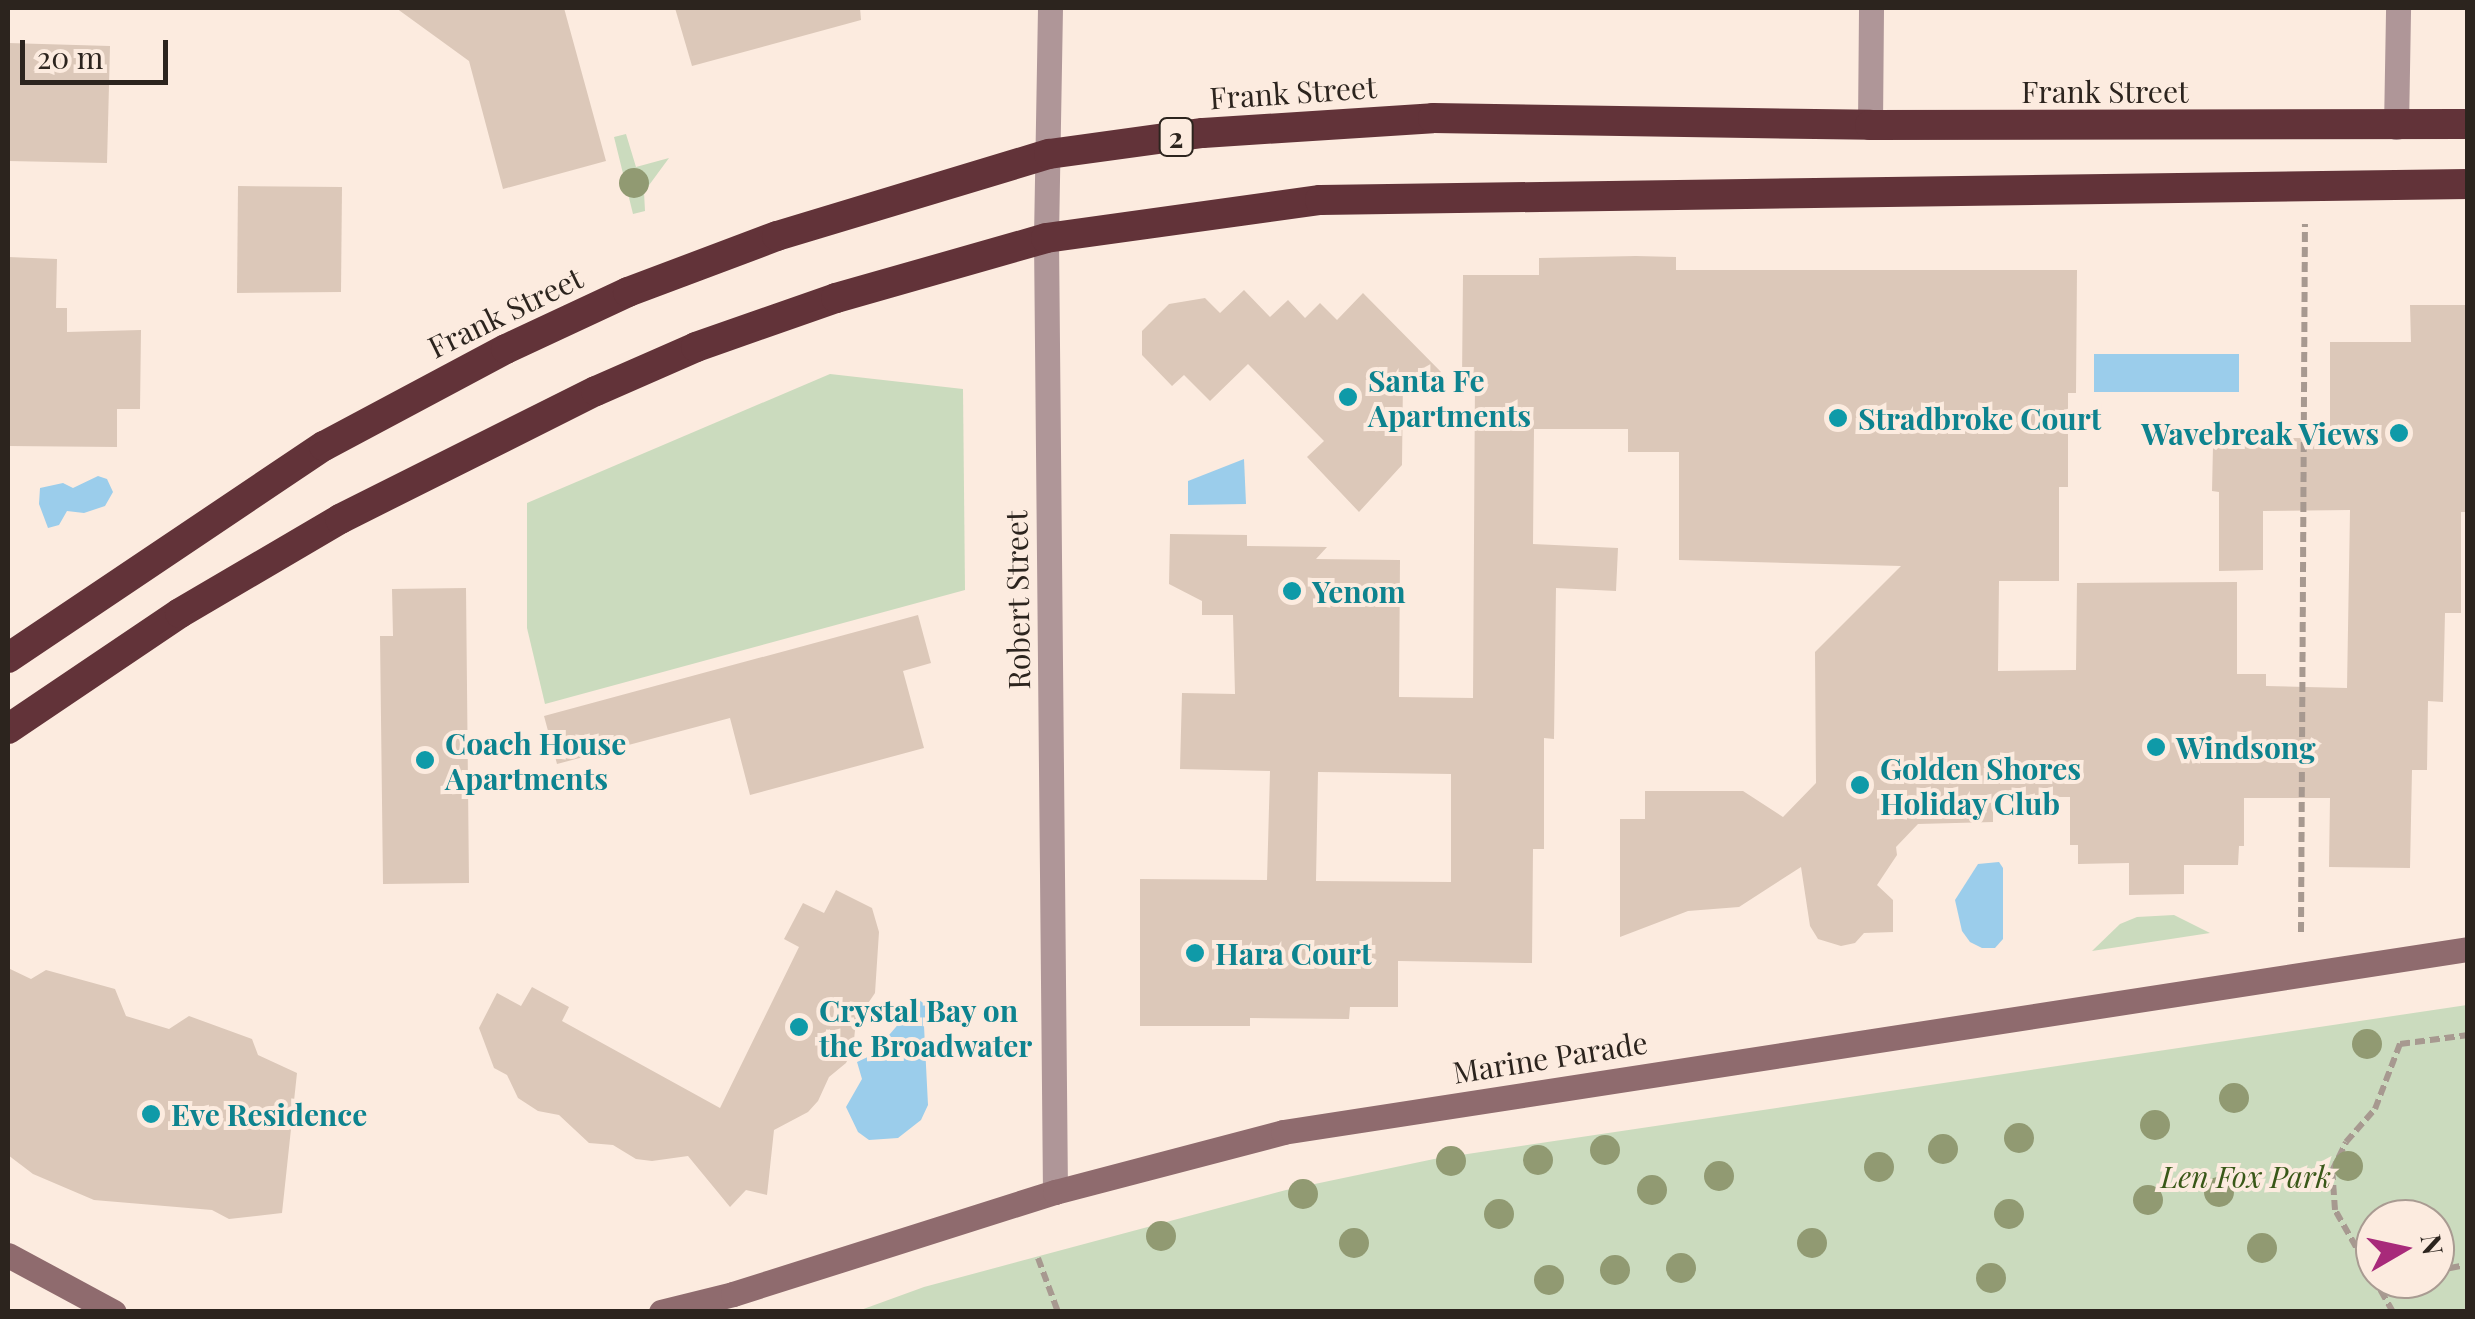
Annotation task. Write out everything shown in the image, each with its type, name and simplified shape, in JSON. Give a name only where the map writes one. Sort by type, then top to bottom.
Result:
[{"type":"highway","name":"Frank Street","points":[[8,658],[324,446],[506,349],[628,292],[777,236],[1049,154],[1203,133],[1433,118],[1870,125],[2468,124]]},
{"type":"highway","points":[[8,729],[180,613],[340,518],[596,391],[696,348],[836,298],[1046,238],[1320,200],[2468,184]]},
{"type":"street","name":"Robert Street","points":[[1050,8],[1046,238],[1055,1192]]},
{"type":"street","points":[[1870,125],[1871,8]]},
{"type":"street","points":[[2396,127],[2398,8]]},
{"type":"street","name":"Marine Parade","points":[[661,1312],[733,1294],[1055,1192],[1283,1132],[2468,949]]},
{"type":"street","points":[[8,1256],[114,1312]]},
{"type":"path","points":[[2301,932],[2305,188]]},
{"type":"path","points":[[2355,1243],[2336,1210],[2332,1170],[2346,1142],[2375,1109],[2400,1044],[2468,1035]]},
{"type":"path","points":[[1038,1258],[1058,1312]]},
{"type":"path","points":[[2455,1267],[2461,1266]]},
{"type":"green space","points":[[626,134],[636,167],[669,158],[644,192],[645,211],[633,214],[614,137]]},
{"type":"green space","points":[[830,374],[963,389],[965,590],[545,704],[527,628],[527,503]]},
{"type":"green space","points":[[2174,915],[2210,933],[2092,951],[2120,924],[2137,917]]},
{"type":"green space","name":"Len Fox Park","points":[[2467,1005],[2467,1311],[858,1311],[924,1287],[1286,1190],[1434,1159]]},
{"type":"water","points":[[2094,354],[2239,354],[2239,392],[2094,392]]},
{"type":"water","points":[[1244,459],[1246,504],[1188,505],[1188,481]]},
{"type":"water","points":[[98,476],[107,479],[113,492],[105,506],[84,513],[67,511],[59,525],[48,528],[39,504],[40,488],[63,483],[73,488]]},
{"type":"water","points":[[1999,862],[2003,868],[2003,939],[1995,948],[1982,948],[1970,942],[1962,931],[1955,900],[1978,864]]},
{"type":"water","points":[[919,1000],[929,1007],[924,1026],[928,1105],[921,1120],[898,1138],[869,1140],[858,1132],[846,1107],[862,1079],[857,1062],[872,1055]]},
{"type":"building","points":[[396,8],[564,8],[606,161],[503,189],[469,61]]},
{"type":"building","points":[[675,8],[860,8],[861,20],[692,66]]},
{"type":"building","points":[[8,43],[110,46],[107,163],[8,161]]},
{"type":"building","points":[[238,186],[342,187],[341,292],[237,293]]},
{"type":"building","points":[[8,257],[57,259],[56,308],[67,308],[67,332],[141,330],[140,409],[117,409],[117,447],[8,446]]},
{"type":"building","points":[[1676,257],[1676,270],[2077,270],[2076,393],[2068,393],[2068,487],[2059,487],[2059,581],[1999,581],[1998,671],[2076,670],[2077,583],[2237,582],[2237,674],[2266,674],[2266,686],[2347,688],[2350,510],[2263,511],[2263,570],[2219,571],[2219,492],[2212,491],[2213,446],[2219,446],[2219,438],[2330,438],[2330,342],[2411,342],[2410,305],[2468,305],[2468,512],[2461,512],[2461,613],[2445,613],[2443,702],[2428,701],[2427,770],[2412,770],[2410,868],[2329,867],[2330,798],[2244,798],[2244,846],[2239,846],[2238,865],[2184,865],[2184,894],[2129,895],[2129,863],[2078,864],[2078,845],[2070,845],[2070,797],[1993,797],[1993,822],[1918,824],[1896,847],[1897,855],[1877,885],[1893,900],[1893,932],[1864,933],[1855,943],[1841,946],[1818,939],[1810,926],[1801,867],[1739,907],[1688,911],[1620,937],[1620,819],[1645,819],[1645,791],[1743,791],[1783,817],[1816,783],[1815,652],[1901,566],[1679,560],[1679,452],[1628,452],[1628,429],[1534,429],[1533,544],[1618,548],[1616,591],[1556,588],[1554,739],[1544,738],[1544,849],[1533,849],[1532,963],[1398,961],[1398,1007],[1350,1007],[1349,1019],[1250,1018],[1250,1026],[1140,1026],[1140,879],[1267,880],[1270,771],[1180,769],[1182,693],[1235,694],[1233,615],[1202,615],[1202,601],[1169,584],[1170,534],[1247,535],[1247,546],[1327,547],[1316,559],[1400,560],[1399,697],[1473,698],[1475,378],[1462,378],[1463,275],[1539,275],[1539,258]],"holes":[[[1318,772],[1451,774],[1451,882],[1316,881]]]},
{"type":"building","name":"Santa Fe Apartments","points":[[1244,290],[1270,317],[1288,300],[1305,318],[1320,303],[1337,320],[1363,293],[1447,378],[1403,378],[1402,465],[1359,512],[1307,457],[1324,441],[1248,364],[1210,401],[1184,375],[1172,386],[1142,355],[1142,331],[1169,304],[1205,298],[1220,313]]},
{"type":"building","name":"Coach House Apartments","points":[[466,588],[469,883],[383,884],[380,636],[393,636],[392,589]]},
{"type":"building","points":[[918,615],[931,663],[903,671],[924,748],[750,795],[730,718],[557,764],[544,716]]},
{"type":"building","name":"Crystal Bay on the Broadwater","points":[[836,890],[872,908],[879,932],[875,993],[856,1021],[853,1049],[846,1063],[829,1077],[818,1101],[808,1112],[774,1130],[767,1195],[746,1190],[730,1207],[688,1156],[636,1159],[613,1145],[589,1143],[559,1115],[538,1111],[518,1098],[507,1075],[494,1068],[479,1028],[497,993],[521,1006],[532,987],[569,1007],[562,1021],[720,1108],[799,947],[784,939],[803,903],[824,913]]},
{"type":"building","name":"Eve Residence","points":[[8,968],[31,979],[46,970],[115,989],[126,1016],[169,1029],[189,1016],[252,1039],[258,1055],[297,1073],[282,1213],[229,1219],[212,1210],[94,1200],[33,1174],[8,1155]]},
{"type":"place","name":"Santa Fe Apartments","points":[[1348,397]]},
{"type":"place","name":"Stradbroke Court","points":[[1838,418]]},
{"type":"place","name":"Wavebreak Views","points":[[2399,433]]},
{"type":"place","name":"Yenom","points":[[1292,591]]},
{"type":"place","name":"Windsong","points":[[2156,747]]},
{"type":"place","name":"Coach House Apartments","points":[[425,760]]},
{"type":"place","name":"Golden Shores Holiday Club","points":[[1860,785]]},
{"type":"place","name":"Hara Court","points":[[1195,953]]},
{"type":"place","name":"Crystal Bay on the Broadwater","points":[[799,1027]]},
{"type":"place","name":"Eve Residence","points":[[151,1114]]}]
